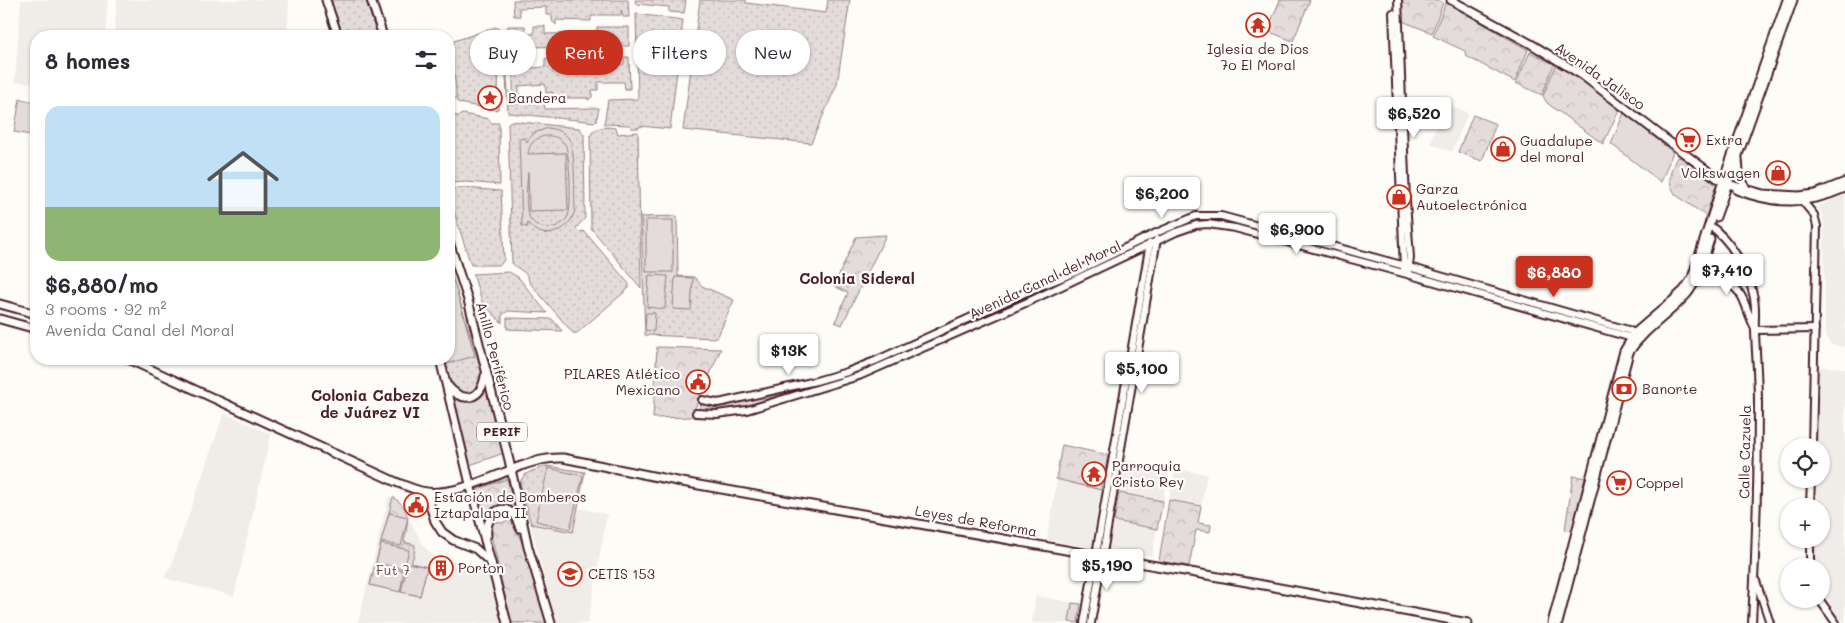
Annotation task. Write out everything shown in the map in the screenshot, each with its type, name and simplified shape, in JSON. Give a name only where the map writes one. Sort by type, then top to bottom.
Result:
[{"type":"main road","points":[[326,0],[336,30]]},
{"type":"main road","points":[[372,0],[381,30]]},
{"type":"main road","points":[[1398,0],[1410,258],[1406,270]]},
{"type":"main road","name":"Avenida Jalisco","points":[[1451,0],[1531,44],[1582,75],[1725,182]]},
{"type":"main road","points":[[1725,182],[1738,153],[1787,0]]},
{"type":"main road","points":[[1552,623],[1620,363],[1636,337],[1684,290],[1692,278],[1770,57],[1793,0]]},
{"type":"main road","points":[[1393,13],[1400,215],[1406,270]]},
{"type":"main road","points":[[1738,153],[1739,172],[1746,188]]},
{"type":"main road","points":[[1725,182],[1763,194],[1802,199],[1845,182]]},
{"type":"main road","points":[[1725,182],[1732,188],[1762,199],[1781,201],[1816,199],[1845,188]]},
{"type":"main road","points":[[1802,199],[1814,214],[1817,226],[1812,438]]},
{"type":"main road","name":"Avenida Canal del Moral","points":[[702,400],[717,403],[723,402],[847,372],[1071,274],[1196,216],[1221,216],[1636,337]]},
{"type":"main road","name":"Avenida Canal del Moral","points":[[696,413],[717,414],[747,410],[859,376],[933,345],[1189,227],[1216,224],[1406,270]]},
{"type":"main road","points":[[1665,310],[1687,294],[1694,283],[1702,264],[1711,226]]},
{"type":"main road","name":"Calle Cazuela","points":[[1711,226],[1731,248],[1747,276],[1754,295],[1758,399],[1755,577],[1752,623]]},
{"type":"main road","points":[[1084,623],[1099,555],[1122,422],[1158,241],[1153,235]]},
{"type":"main road","points":[[1128,394],[1153,235]]},
{"type":"main road","name":"Anillo Periférico","points":[[455,260],[468,300],[511,470],[528,547],[551,623]]},
{"type":"main road","name":"Calle Cazuela","points":[[1694,283],[1713,279],[1721,281],[1737,290],[1742,297],[1755,329]]},
{"type":"main road","points":[[0,304],[30,312]]},
{"type":"main road","points":[[0,319],[30,327]]},
{"type":"main road","points":[[1755,329],[1815,329]]},
{"type":"main road","points":[[1558,623],[1625,364],[1636,337]]},
{"type":"main road","points":[[141,365],[396,482],[426,492],[435,521],[442,532],[453,540],[476,549],[490,560]]},
{"type":"main road","name":"PERIF","points":[[442,365],[470,484],[507,623]]},
{"type":"main road","points":[[448,385],[458,395],[471,397],[482,389],[486,374]]},
{"type":"main road","name":"Leyes de Reforma","points":[[426,492],[444,491],[470,484],[537,460],[563,458],[682,482],[1099,555],[1468,623]]},
{"type":"main road","points":[[490,560],[487,525],[493,514],[500,511],[507,510],[514,516],[528,547]]},
{"type":"main road","points":[[1091,623],[1099,555]]},
{"type":"main road","name":"Calle Cazuela","points":[[1755,577],[1770,623]]},
{"type":"main road","points":[[1825,608],[1836,623]]},
{"type":"shaded area","points":[[21,0],[108,0],[106,30],[30,30],[30,83],[15,82]]},
{"type":"shaded area","points":[[117,0],[289,0],[287,30],[114,30]]},
{"type":"shaded area","points":[[1446,104],[1468,113],[1452,152],[1430,143]]},
{"type":"shaded area","points":[[1845,194],[1845,347],[1830,344],[1825,333],[1824,227],[1822,214],[1817,207]]},
{"type":"shaded area","points":[[1819,367],[1845,368],[1845,623],[1830,607],[1830,558],[1815,558],[1815,548],[1830,548],[1830,498],[1816,498],[1817,488],[1830,488],[1830,438],[1817,438]]},
{"type":"shaded area","points":[[224,413],[271,434],[234,596],[164,578],[171,566]]},
{"type":"shaded area","points":[[1062,449],[1107,457],[1091,547],[1047,540]]},
{"type":"shaded area","points":[[1124,460],[1168,468],[1163,501],[1119,493]]},
{"type":"shaded area","name":"CETIS 153","points":[[547,466],[585,472],[577,508],[607,514],[588,623],[556,623],[520,483],[524,475]]},
{"type":"shaded area","points":[[1175,469],[1207,474],[1201,506],[1169,500]]},
{"type":"shaded area","points":[[389,496],[400,502],[424,547],[435,557],[471,564],[487,574],[502,623],[358,623]]},
{"type":"shaded area","points":[[1114,521],[1157,529],[1152,556],[1108,548]]},
{"type":"shaded area","points":[[1036,596],[1081,604],[1078,623],[1032,623]]},
{"type":"green space","points":[[330,0],[366,0],[375,30],[339,30]]},
{"type":"green space","points":[[513,0],[628,0],[629,17],[623,17],[621,10],[621,15],[591,16],[591,21],[556,20],[556,25],[552,21],[552,15],[546,15],[546,7],[519,8],[520,16],[514,16]]},
{"type":"green space","points":[[635,0],[686,0],[684,13],[669,12],[669,7],[636,4]]},
{"type":"green space","points":[[700,0],[746,0],[746,3],[826,13],[828,0],[850,0],[837,84],[811,143],[683,130],[690,75],[726,75],[726,30],[696,30]]},
{"type":"green space","points":[[1280,0],[1310,0],[1293,41],[1267,31]]},
{"type":"green space","points":[[1401,0],[1439,0],[1443,3],[1432,33],[1402,21]]},
{"type":"green space","points":[[1446,2],[1528,50],[1515,82],[1466,56],[1465,51],[1433,36]]},
{"type":"green space","points":[[636,14],[683,20],[682,30],[636,30]]},
{"type":"green space","points":[[508,26],[525,26],[525,30],[508,30]]},
{"type":"green space","points":[[534,26],[545,26],[546,47],[536,47],[536,30],[534,30]]},
{"type":"green space","points":[[496,27],[499,30],[487,30]]},
{"type":"green space","points":[[597,27],[629,27],[629,46],[623,46],[623,30],[597,30]]},
{"type":"green space","points":[[470,36],[470,75],[498,75],[498,109],[459,103],[456,99],[455,41]]},
{"type":"green space","points":[[1530,52],[1554,64],[1542,95],[1516,83]]},
{"type":"green space","points":[[624,57],[629,57],[630,89],[625,89],[624,82],[598,82],[598,90],[592,90],[592,97],[588,100],[588,98],[557,98],[556,101],[553,98],[552,92],[546,93],[545,84],[519,86],[519,96],[513,96],[513,75],[536,75],[536,68],[545,67],[545,59],[546,75],[623,75]]},
{"type":"green space","points":[[1556,65],[1581,79],[1620,108],[1603,144],[1547,103],[1543,96]]},
{"type":"green space","points":[[507,75],[509,104],[544,103],[545,109],[599,108],[596,122],[508,113]]},
{"type":"green space","points":[[637,75],[676,75],[670,129],[640,126],[639,128],[631,128],[630,125],[604,124],[608,100],[638,99]]},
{"type":"green space","points":[[20,99],[30,101],[30,135],[14,132]]},
{"type":"green space","points":[[1624,113],[1673,152],[1661,182],[1611,144]]},
{"type":"green space","points":[[463,114],[489,119],[491,123],[499,123],[500,185],[455,183],[455,116]]},
{"type":"green space","points":[[1473,115],[1496,124],[1482,161],[1458,152]]},
{"type":"green space","points":[[511,121],[579,128],[584,134],[585,218],[576,228],[580,232],[584,231],[629,284],[629,288],[577,333],[573,333],[529,282],[525,273],[512,263],[508,123]]},
{"type":"green space","points":[[608,127],[616,128],[618,134],[638,132],[641,288],[591,228],[590,137],[593,131]]},
{"type":"green space","points":[[548,128],[557,130],[569,139],[573,153],[575,210],[568,224],[555,232],[541,232],[534,229],[528,223],[527,227],[522,226],[519,139],[525,138],[527,142],[534,133]],"holes":[[[548,136],[561,140],[567,149],[570,192],[568,216],[559,225],[547,228],[541,227],[531,220],[527,210],[526,199],[528,172],[529,211],[568,210],[566,153],[528,154],[533,142],[538,138]]]},
{"type":"green space","points":[[1677,157],[1682,158],[1716,185],[1706,216],[1676,195],[1673,190],[1670,176]]},
{"type":"green space","points":[[455,189],[501,191],[504,260],[500,265],[471,265],[455,215]]},
{"type":"green space","points":[[677,216],[678,276],[694,277],[702,286],[734,300],[717,338],[645,335],[641,217]]},
{"type":"green space","points":[[646,220],[673,220],[673,272],[646,272]]},
{"type":"green space","points":[[886,235],[842,325],[835,322],[848,293],[834,286],[856,237]]},
{"type":"green space","points":[[509,272],[518,277],[547,313],[508,311],[502,315],[502,323],[482,302],[473,274]]},
{"type":"green space","points":[[649,275],[668,276],[665,309],[647,307]]},
{"type":"green space","points":[[675,277],[693,278],[691,310],[673,309]]},
{"type":"green space","points":[[455,285],[482,372],[481,385],[471,395],[464,394],[453,388],[445,365],[455,365]]},
{"type":"green space","points":[[455,286],[475,356],[455,362]]},
{"type":"green space","points":[[1030,292],[1029,300],[980,322],[979,316]]},
{"type":"green space","points":[[646,313],[655,313],[654,331],[645,330]]},
{"type":"green space","points":[[507,318],[552,319],[562,331],[507,329]]},
{"type":"green space","points":[[967,322],[969,327],[860,374],[799,391],[798,387],[819,382]]},
{"type":"green space","points":[[657,347],[721,349],[691,417],[653,418]]},
{"type":"green space","points":[[487,385],[504,453],[470,465],[452,394],[462,399],[475,397]]},
{"type":"green space","points":[[789,389],[792,395],[746,409],[697,413],[702,403],[717,405]]},
{"type":"green space","points":[[1062,445],[1108,455],[1101,490],[1056,479]]},
{"type":"green space","points":[[547,466],[585,472],[573,532],[531,524],[520,483],[527,473]]},
{"type":"green space","points":[[548,468],[583,476],[570,529],[536,521]]},
{"type":"green space","points":[[1573,476],[1587,478],[1573,531],[1565,530]]},
{"type":"green space","points":[[507,479],[516,513],[511,509],[490,514],[486,519],[478,489]]},
{"type":"green space","points":[[1119,493],[1163,501],[1157,529],[1114,521]]},
{"type":"green space","name":"Fut 7","points":[[393,497],[406,512],[407,522],[404,542],[415,545],[411,563],[427,567],[420,596],[370,585]]},
{"type":"green space","points":[[1169,500],[1201,506],[1198,523],[1211,525],[1210,532],[1196,530],[1189,566],[1159,561]]},
{"type":"green space","points":[[389,513],[408,517],[401,546],[381,542]]},
{"type":"green space","points":[[511,516],[527,555],[548,623],[511,623],[490,530],[491,521],[503,523]]},
{"type":"green space","points":[[381,544],[409,550],[404,569],[376,563]]},
{"type":"green space","points":[[408,563],[427,567],[420,596],[401,592]]},
{"type":"green space","points":[[375,565],[404,571],[400,592],[370,585]]},
{"type":"green space","points":[[1072,603],[1081,604],[1078,623],[1069,622]]},
{"type":"place","name":"Iglesia de Dios 7o El Moral","points":[[1258,25]]},
{"type":"place","name":"Bandera","points":[[490,98]]},
{"type":"place","name":"Extra","points":[[1688,140]]},
{"type":"place","name":"Guadalupe del moral","points":[[1503,149]]},
{"type":"place","name":"Volkswagen","points":[[1778,173]]},
{"type":"place","name":"Garza Autoelectrónica","points":[[1399,197]]},
{"type":"place","name":"PILARES Atlético Mexicano","points":[[698,382]]},
{"type":"place","name":"Banorte","points":[[1624,389]]},
{"type":"place","name":"Parroquia Cristo Rey","points":[[1094,474]]},
{"type":"place","name":"Coppel","points":[[1619,483]]},
{"type":"place","name":"Estación de Bomberos Iztapalapa II","points":[[416,505]]},
{"type":"place","name":"Porton","points":[[441,568]]},
{"type":"place","name":"CETIS 153","points":[[570,574]]},
{"type":"district","name":"Colonia Sideral","points":[[857,279]]},
{"type":"district","name":"Colonia Cabeza de Juárez VI","points":[[370,404]]}]
